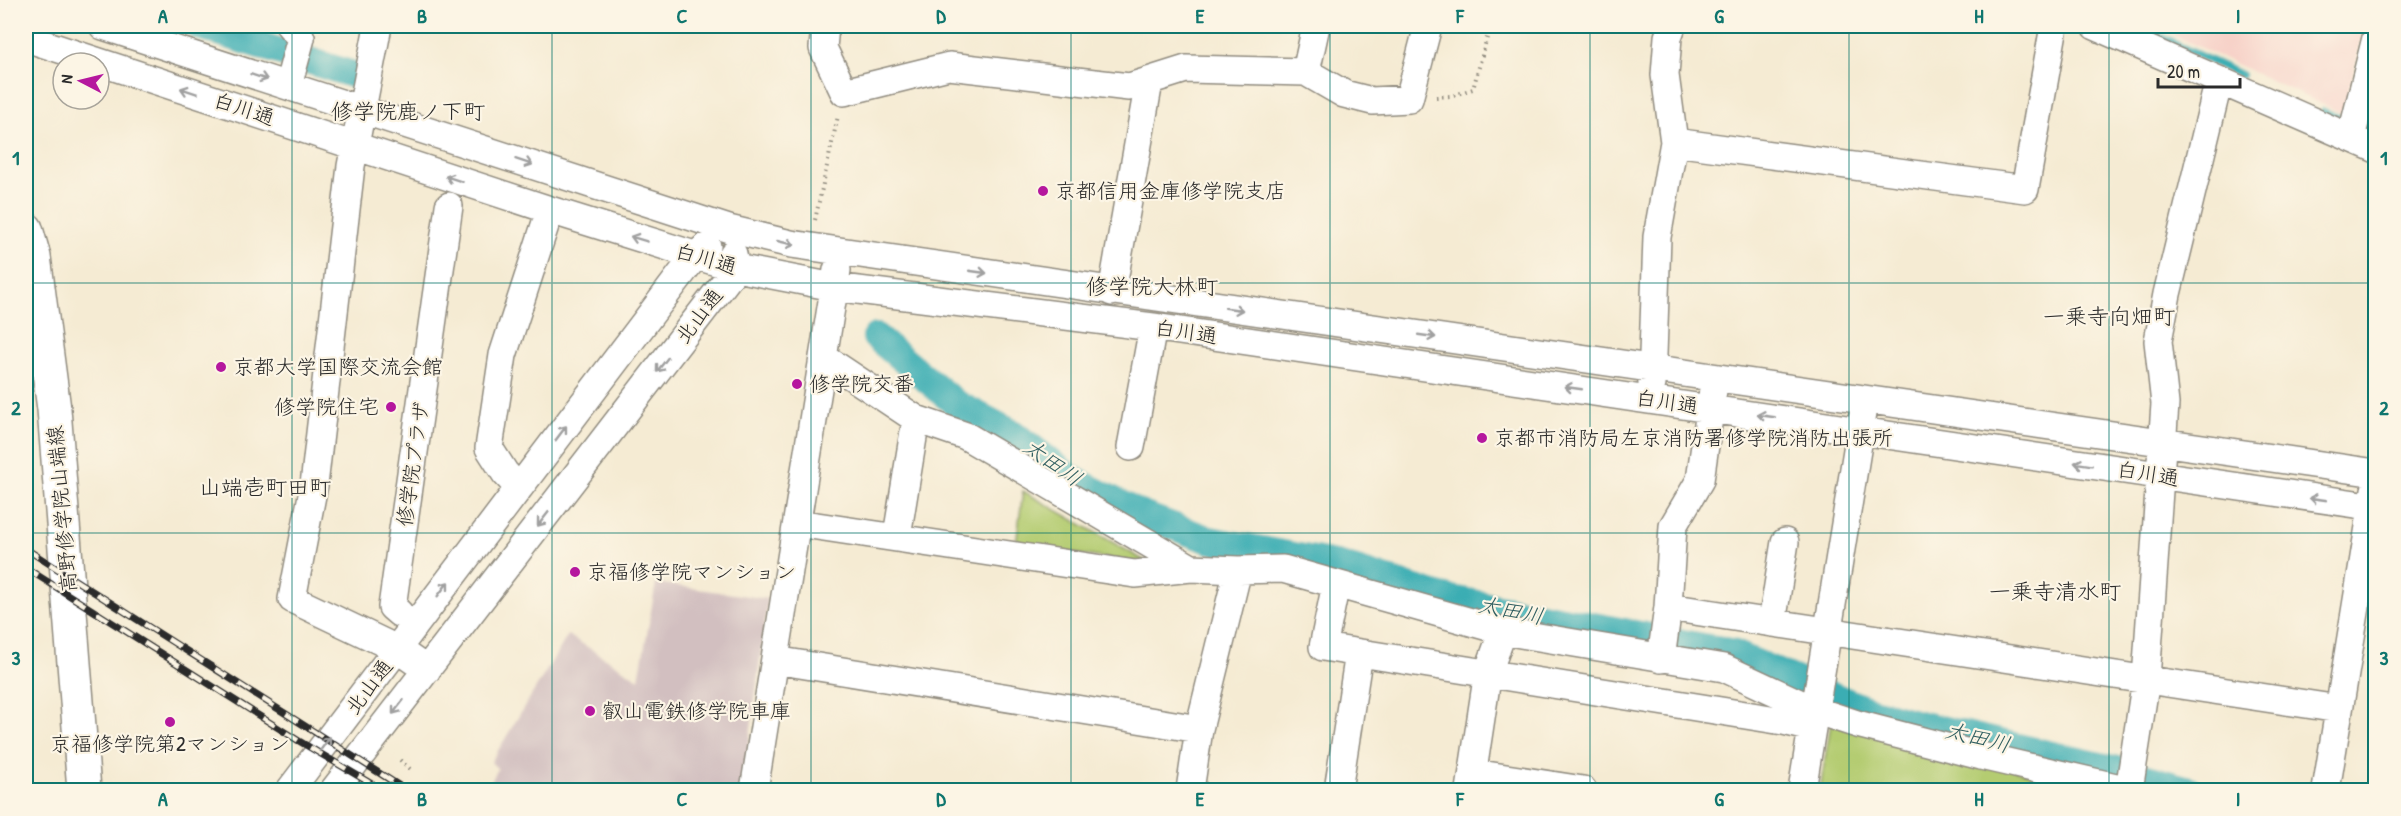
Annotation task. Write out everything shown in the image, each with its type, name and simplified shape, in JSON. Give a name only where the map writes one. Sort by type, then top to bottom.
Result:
[{"type":"main road","name":"高野修学院山端線","points":[[26,229],[34,257],[54,409],[84,790]]},
{"type":"street","name":"白川通","points":[[103,26],[729,229],[790,244],[2376,473]]},
{"type":"street","points":[[288,86],[302,38],[290,26]]},
{"type":"street","points":[[378,26],[355,147],[314,485],[292,599],[397,649],[427,670]]},
{"type":"street","points":[[825,26],[822,48],[843,92],[949,66],[1129,87],[1186,69],[1306,72],[1344,94],[1372,101],[1408,99],[1428,26]]},
{"type":"street","points":[[1306,72],[1316,26]]},
{"type":"street","points":[[1652,400],[1657,237],[1674,142],[1665,75],[1668,37],[1672,26]]},
{"type":"street","points":[[1674,142],[2025,189],[2054,26]]},
{"type":"street","points":[[2096,26],[2376,149]]},
{"type":"street","name":"白川通","points":[[26,38],[549,210],[736,268],[834,287],[1153,327],[2159,476],[2375,501]]},
{"type":"street","points":[[2350,138],[2376,38]]},
{"type":"street","points":[[1336,584],[1323,647],[1488,672],[1784,722],[1813,719],[1857,724],[1981,756],[2130,781],[2146,679],[2162,441],[2164,404],[2158,341],[2167,294],[2219,80]]},
{"type":"street","points":[[1112,292],[1149,82]]},
{"type":"street","name":"修学院プラザ","points":[[399,613],[392,607],[449,206]]},
{"type":"street","points":[[519,488],[505,473],[489,448],[503,355],[549,210]]},
{"type":"street","name":"北山通","points":[[290,790],[695,256],[729,229],[736,268],[334,790]]},
{"type":"street","points":[[754,790],[840,252]]},
{"type":"street","points":[[1131,447],[1153,327]]},
{"type":"street","points":[[823,357],[916,420],[966,436],[1191,568]]},
{"type":"street","points":[[1661,659],[1668,607],[1673,526],[1700,480],[1714,377]]},
{"type":"street","points":[[1802,790],[1865,399]]},
{"type":"street","points":[[897,536],[916,420]]},
{"type":"street","points":[[2326,790],[2375,501]]},
{"type":"street","points":[[797,523],[897,536],[1135,574],[1191,568],[1283,569],[1503,632],[1724,668],[1813,719]]},
{"type":"street","points":[[1772,622],[1785,542]]},
{"type":"street","points":[[1190,790],[1200,729],[1238,570]]},
{"type":"street","points":[[1668,607],[2339,709]]},
{"type":"street","points":[[1503,632],[1488,672],[1472,782],[1583,790]]},
{"type":"street","points":[[1338,790],[1359,653]]},
{"type":"street","points":[[775,660],[1200,729]]},
{"type":"path","points":[[1408,99],[1451,96],[1473,89],[1490,26]]},
{"type":"path","points":[[815,220],[843,92]]},
{"type":"path","points":[[400,760],[410,769]]},
{"type":"shaded area","points":[[2154,26],[2365,26],[2343,114]]},
{"type":"shaded area","name":"叡山電鉄修学院車庫","points":[[656,583],[768,599],[743,790],[486,790],[498,769],[491,762],[568,635],[639,679]]},
{"type":"green space","points":[[1023,491],[1152,565],[1016,545]]},
{"type":"green space","points":[[1831,723],[2093,790],[1820,790]]},
{"type":"waterway","name":"太田川","points":[[199,26],[354,75]]},
{"type":"waterway","points":[[2136,26],[2241,75]]},
{"type":"waterway","points":[[2324,112],[2376,134]]},
{"type":"waterway","name":"太田川","points":[[876,337],[955,403],[1014,434],[1074,480],[1142,515],[1210,540],[1341,565],[1441,597],[1730,652],[1862,708],[1918,724],[2122,771],[2189,790]]},
{"type":"railway","points":[[26,549],[406,790]]},
{"type":"railway","points":[[26,568],[299,741],[382,790]]},
{"type":"place","name":"京都信用金庫修学院支店","points":[[1043,191]]},
{"type":"place","name":"京都大学国際交流会館","points":[[221,367]]},
{"type":"place","name":"修学院交番","points":[[797,384]]},
{"type":"place","name":"修学院住宅","points":[[391,407]]},
{"type":"place","name":"京都市消防局左京消防署修学院消防出張所","points":[[1482,438]]},
{"type":"place","name":"京福修学院マンション","points":[[575,572]]},
{"type":"place","name":"叡山電鉄修学院車庫","points":[[590,711]]},
{"type":"place","name":"京福修学院第2マンション","points":[[170,722]]},
{"type":"district","name":"修学院鹿ノ下町","points":[[408,111]]},
{"type":"district","name":"修学院大林町","points":[[1152,286]]},
{"type":"district","name":"一乗寺向畑町","points":[[2109,316]]},
{"type":"district","name":"山端壱町田町","points":[[265,487]]},
{"type":"district","name":"一乗寺清水町","points":[[2055,591]]}]
